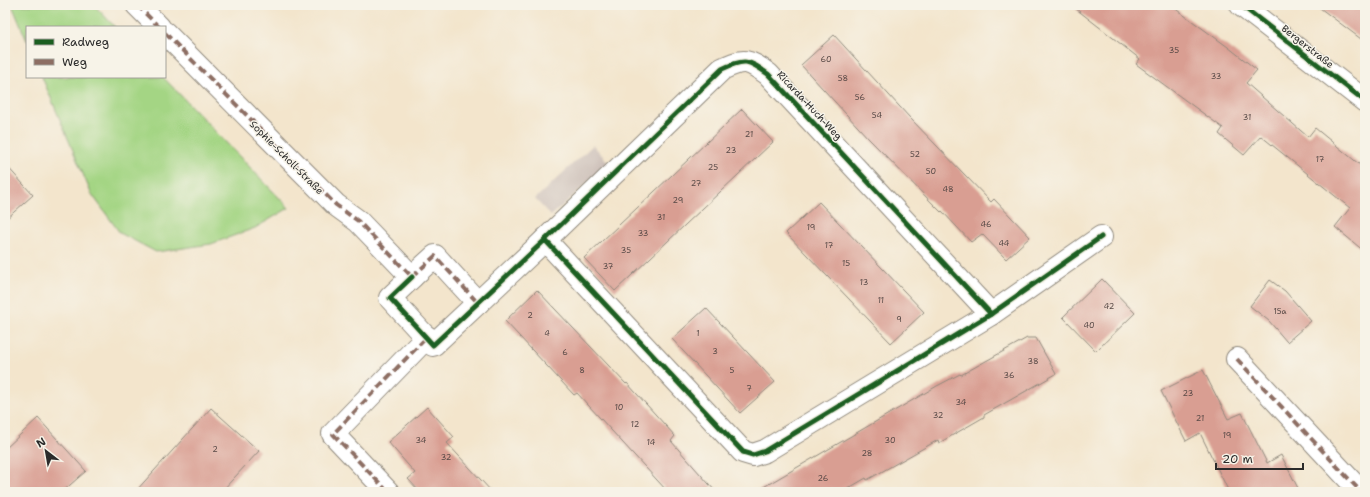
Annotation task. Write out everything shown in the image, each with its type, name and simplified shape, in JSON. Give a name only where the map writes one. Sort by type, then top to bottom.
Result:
[{"type":"street","points":[[137,5],[158,26]]},
{"type":"street","name":"Bergerstraße","points":[[1241,5],[1365,101]]},
{"type":"street","name":"Sophie-Scholl-Straße","points":[[166,34],[336,205],[358,221],[412,277]]},
{"type":"street","name":"Ricarda-Huch-Weg","points":[[478,303],[722,69],[737,62],[752,63],[768,74],[991,314]]},
{"type":"street","points":[[545,240],[743,452],[753,455],[766,452],[991,314],[1101,237]]},
{"type":"street","points":[[434,256],[478,303],[433,345],[390,298],[412,277],[434,256]]},
{"type":"street","points":[[388,492],[333,434],[427,337]]},
{"type":"street","points":[[1237,359],[1362,492]]},
{"type":"shaded area","points":[[593,145],[609,163],[551,216],[535,199]]},
{"type":"green space","points":[[12,5],[94,5],[114,26],[26,26],[26,39]]},
{"type":"green space","points":[[42,78],[164,78],[289,208],[255,228],[211,244],[156,252],[120,233],[91,193]]},
{"type":"building","points":[[1071,5],[1170,5],[1257,70],[1246,83],[1308,137],[1315,128],[1365,169],[1365,252],[1335,227],[1350,208],[1261,136],[1244,155],[1219,134],[1223,128],[1136,64],[1140,59]]},
{"type":"building","points":[[1316,5],[1365,5],[1365,42]]},
{"type":"building","points":[[834,35],[910,118],[991,202],[994,199],[1030,237],[1006,259],[982,234],[971,242],[942,211],[941,212],[869,139],[801,65]]},
{"type":"building","points":[[742,109],[773,142],[615,291],[584,258]]},
{"type":"building","points":[[5,164],[33,195],[5,220]]},
{"type":"building","points":[[819,202],[924,312],[891,343],[786,233]]},
{"type":"building","points":[[1102,279],[1135,313],[1096,351],[1063,317]]},
{"type":"building","points":[[1270,280],[1285,291],[1311,321],[1287,342],[1269,321],[1250,306]]},
{"type":"building","points":[[537,290],[626,384],[627,383],[675,436],[671,441],[716,492],[668,492],[577,393],[574,395],[505,321]]},
{"type":"building","points":[[706,308],[775,382],[740,413],[672,339]]},
{"type":"building","points":[[1027,338],[1036,338],[1056,374],[984,415],[984,417],[939,443],[938,440],[867,480],[866,478],[842,492],[755,492],[937,386],[960,374],[961,375]]},
{"type":"building","points":[[1203,370],[1228,419],[1242,413],[1267,463],[1281,455],[1300,492],[1229,492],[1200,433],[1186,441],[1161,391]]},
{"type":"building","points":[[427,407],[454,437],[447,443],[492,492],[420,492],[408,479],[415,473],[388,442]]},
{"type":"building","points":[[211,408],[259,451],[221,492],[135,492]]},
{"type":"building","points":[[38,418],[86,471],[62,492],[5,492],[5,449]]},
{"type":"marked path","points":[[137,5],[158,26]]},
{"type":"marked path","points":[[166,34],[336,205],[358,221],[412,277],[435,256],[478,303]]},
{"type":"marked path","points":[[388,492],[333,434],[427,337]]},
{"type":"marked path","points":[[1237,359],[1361,492]]},
{"type":"cycle path","points":[[1241,5],[1365,101]]},
{"type":"cycle path","points":[[545,240],[722,69],[736,63],[746,62],[751,63],[768,74],[991,314]]},
{"type":"cycle path","points":[[412,277],[390,298],[433,345],[545,240],[743,452],[753,455],[765,451],[991,314],[1101,237]]}]
